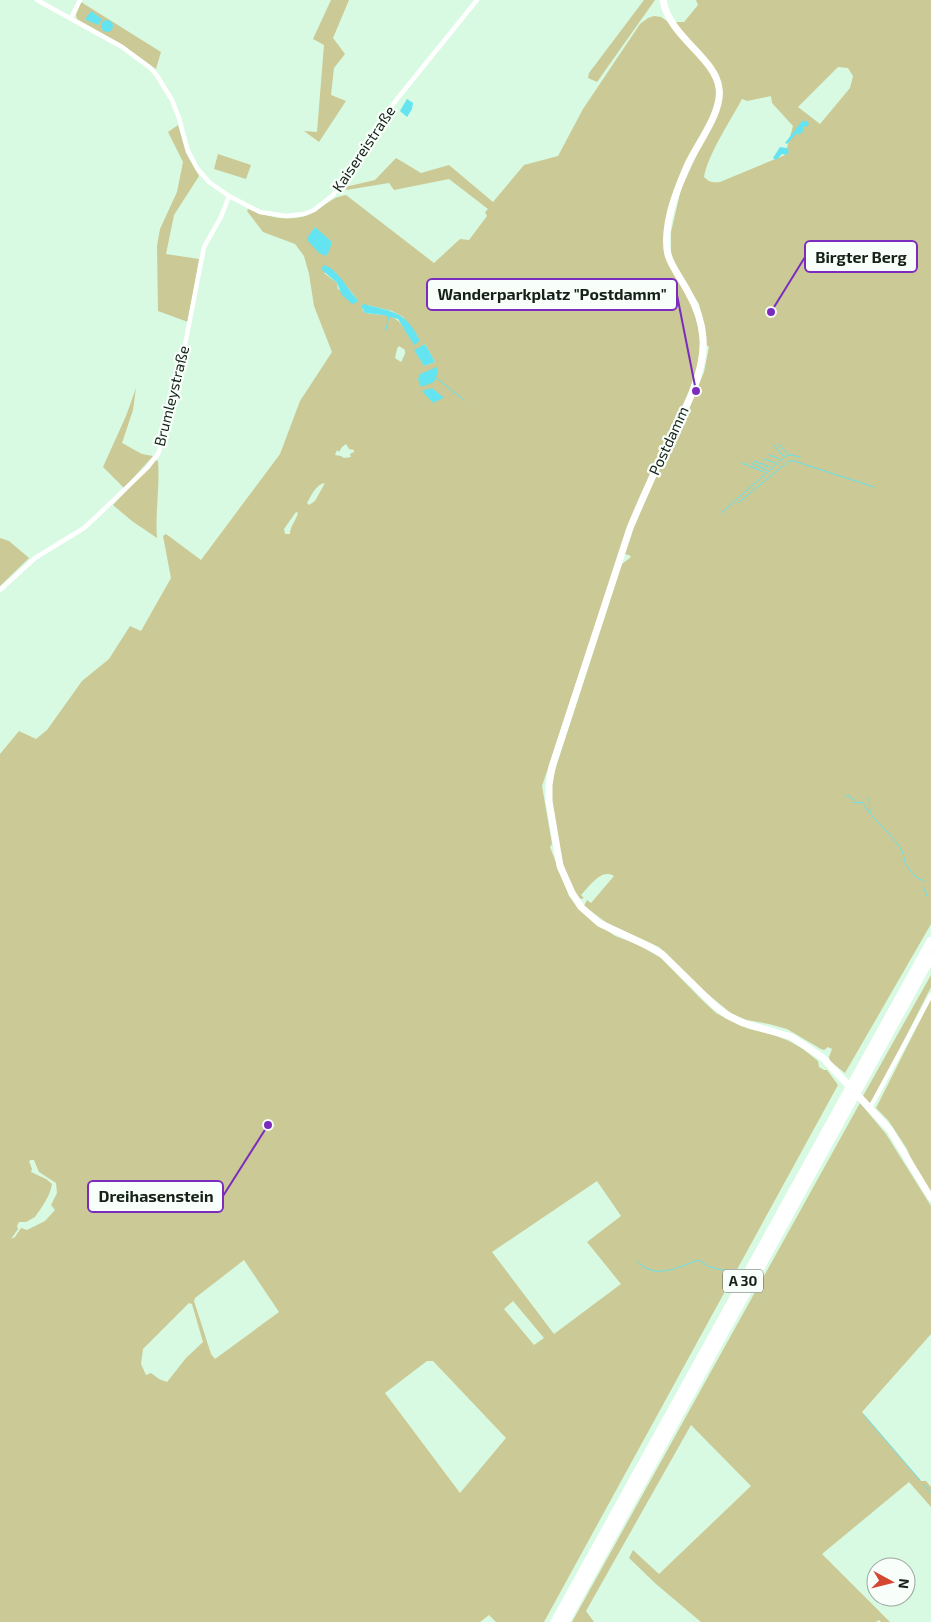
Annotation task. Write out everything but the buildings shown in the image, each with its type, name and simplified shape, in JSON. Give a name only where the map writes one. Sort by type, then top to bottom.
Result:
[{"type":"highway","name":"A 30","points":[[555,1622],[931,940]]},
{"type":"highway","name":"A 30","points":[[565,1622],[931,957]]},
{"type":"street","name":"Kaisereistraße","points":[[37,0],[122,47],[142,60],[156,74],[176,109],[193,160],[209,182],[229,196],[260,212],[286,216],[304,214],[323,204],[333,195],[397,99],[477,0]]},
{"type":"street","points":[[71,18],[80,0]]},
{"type":"street","name":"Postdamm","points":[[663,0],[666,12],[674,26],[716,76],[720,90],[716,109],[677,191],[670,213],[666,246],[671,263],[690,294],[697,311],[703,336],[703,352],[686,404],[630,528],[552,767],[549,801],[560,866],[572,893],[585,911],[599,922],[650,946],[662,954],[715,1006],[727,1015],[743,1023],[792,1037],[823,1058],[895,1138],[931,1198]]},
{"type":"street","name":"Brumleystraße","points":[[0,590],[35,558],[84,528],[147,468],[158,454],[170,414],[204,246],[221,217],[229,196]]},
{"type":"street","points":[[869,1107],[931,995]]},
{"type":"shaded area","points":[[331,0],[349,0],[333,38],[345,54],[334,68],[331,95],[346,101],[319,142],[304,131],[317,132],[324,45],[313,39]]},
{"type":"shaded area","points":[[644,0],[655,0],[597,82],[588,78],[589,73]]},
{"type":"shaded area","points":[[696,0],[931,0],[931,924],[845,1073],[830,1061],[829,1057],[832,1049],[828,1047],[824,1050],[821,1049],[787,1029],[747,1020],[732,1014],[703,990],[659,947],[607,923],[584,906],[587,900],[591,903],[614,876],[605,874],[600,876],[581,895],[584,898],[580,899],[567,876],[555,830],[552,787],[557,764],[622,564],[631,557],[624,554],[638,515],[674,435],[678,429],[680,431],[704,372],[709,347],[706,345],[705,328],[699,304],[674,263],[671,252],[671,232],[681,189],[722,99],[722,88],[718,74],[674,22],[684,22],[698,5]],"holes":[[[838,67],[848,68],[853,76],[850,88],[820,124],[798,107]],[[771,96],[772,103],[793,126],[785,155],[720,182],[711,182],[706,179],[704,177],[710,158],[742,99],[747,101]]]},
{"type":"shaded area","points":[[81,2],[161,52],[156,69],[123,45],[77,19],[76,15]]},
{"type":"shaded area","points":[[654,16],[661,17],[667,21],[705,66],[714,81],[716,92],[712,114],[685,167],[664,249],[694,311],[700,347],[698,362],[689,391],[627,529],[542,786],[552,844],[550,847],[569,896],[588,917],[615,936],[637,944],[661,958],[716,1013],[749,1029],[774,1035],[803,1049],[818,1061],[819,1067],[827,1070],[838,1085],[544,1622],[496,1622],[489,1615],[480,1622],[0,1622],[0,754],[19,731],[36,739],[47,730],[82,681],[109,659],[130,626],[141,631],[171,578],[163,536],[166,534],[201,560],[280,454],[300,401],[332,352],[314,306],[304,256],[295,244],[263,232],[247,211],[248,209],[276,217],[298,218],[309,215],[334,199],[346,195],[434,263],[460,239],[469,240],[487,216],[485,212],[488,209],[449,179],[394,190],[389,183],[346,190],[345,187],[375,180],[396,158],[421,173],[449,165],[493,202],[524,165],[558,156],[583,109],[640,24]],"holes":[[[315,227],[319,253],[308,238]],[[335,272],[357,299],[338,289],[337,283],[324,273]],[[367,305],[392,311],[403,317],[420,341],[411,339],[401,324],[393,317],[365,313],[362,306]],[[425,344],[435,362],[424,366],[415,351]],[[399,346],[405,350],[401,362],[395,358]],[[346,444],[354,452],[350,454],[351,457],[344,458],[335,455],[337,450],[339,452]],[[325,483],[315,501],[309,505],[307,503],[316,488]],[[296,512],[298,513],[290,534],[285,534],[284,529]],[[34,1160],[39,1172],[56,1183],[57,1193],[51,1205],[55,1210],[45,1221],[27,1230],[21,1228],[15,1237],[11,1239],[18,1229],[19,1222],[26,1222],[35,1217],[51,1189],[52,1184],[31,1172],[32,1169],[29,1161]],[[597,1181],[621,1216],[587,1242],[621,1284],[554,1334],[492,1252]],[[244,1260],[279,1312],[215,1359],[211,1354],[194,1301],[195,1298]],[[513,1301],[544,1338],[534,1345],[504,1309]],[[189,1303],[192,1304],[203,1342],[186,1358],[167,1382],[151,1373],[146,1375],[141,1364],[143,1349]],[[427,1361],[433,1361],[506,1438],[460,1493],[385,1393]]]},
{"type":"shaded area","points":[[178,125],[186,153],[199,176],[174,215],[166,254],[199,259],[188,322],[158,311],[157,246],[160,229],[177,192],[183,162],[168,132]]},
{"type":"shaded area","points":[[218,154],[251,165],[246,179],[214,169]]},
{"type":"shaded area","points":[[136,388],[133,410],[122,443],[142,454],[153,456],[124,488],[103,467],[126,416]]},
{"type":"shaded area","points":[[156,460],[158,461],[157,538],[113,505]]},
{"type":"shaded area","points":[[0,538],[9,541],[29,558],[0,586]]},
{"type":"shaded area","points":[[931,975],[931,987],[874,1100],[869,1103],[863,1096]]},
{"type":"shaded area","points":[[931,999],[931,1194],[916,1171],[907,1149],[888,1120],[876,1108]]},
{"type":"shaded area","points":[[860,1103],[886,1134],[931,1206],[931,1334],[862,1412],[921,1481],[926,1481],[931,1487],[931,1507],[909,1482],[822,1554],[866,1598],[866,1607],[875,1607],[890,1622],[881,1622],[879,1620],[876,1622],[701,1622],[629,1558],[633,1550],[659,1574],[751,1486],[691,1425],[586,1611],[594,1622],[572,1622]]},
{"type":"water","points":[[91,11],[102,19],[98,25],[86,20]]},
{"type":"water","points":[[107,20],[113,26],[107,32],[101,26]]},
{"type":"water","points":[[407,99],[413,103],[407,117],[400,111]]},
{"type":"water","points":[[802,121],[807,121],[809,124],[807,127],[803,127],[803,131],[799,135],[797,133],[787,144],[785,143]]},
{"type":"water","points":[[780,147],[787,148],[789,152],[786,155],[782,154],[776,160],[773,158]]},
{"type":"water","points":[[315,227],[332,242],[326,256],[319,253],[308,241],[307,238]]},
{"type":"water","points":[[324,265],[338,275],[358,302],[352,304],[342,295],[337,283],[321,269]]},
{"type":"water","points":[[364,304],[398,314],[415,331],[420,341],[414,345],[398,319],[365,313],[362,308]]},
{"type":"water","points":[[425,344],[435,362],[424,366],[414,350]]},
{"type":"water","points":[[437,367],[438,372],[434,382],[421,387],[418,379],[420,374]]},
{"type":"water","points":[[432,388],[443,397],[433,403],[422,391]]},
{"type":"waterway","points":[[386,330],[389,316]]},
{"type":"waterway","points":[[435,377],[464,400]]},
{"type":"waterway","points":[[779,444],[788,455]]},
{"type":"waterway","points":[[774,445],[783,456]]},
{"type":"waterway","points":[[769,455],[780,459]]},
{"type":"waterway","points":[[721,513],[786,456],[800,457]]},
{"type":"waterway","points":[[764,459],[775,463]]},
{"type":"waterway","points":[[754,461],[770,467]]},
{"type":"waterway","points":[[738,503],[789,461],[874,487]]},
{"type":"waterway","points":[[742,463],[764,472]]},
{"type":"waterway","points":[[751,463],[767,470]]},
{"type":"waterway","points":[[846,796],[850,796],[855,803],[862,802],[898,845],[910,871],[924,881]]},
{"type":"waterway","points":[[869,798],[870,812]]},
{"type":"waterway","points":[[923,887],[927,896]]},
{"type":"waterway","points":[[637,1261],[651,1270],[666,1271],[699,1260],[709,1267],[727,1271]]},
{"type":"waterway","points":[[864,1415],[920,1480]]},
{"type":"waterway","points":[[924,1485],[931,1493]]},
{"type":"place","name":"Birgter Berg","points":[[771,312]]},
{"type":"place","name":"Wanderparkplatz \"Postdamm\"","points":[[696,391]]},
{"type":"place","name":"Dreihasenstein","points":[[268,1125]]}]
